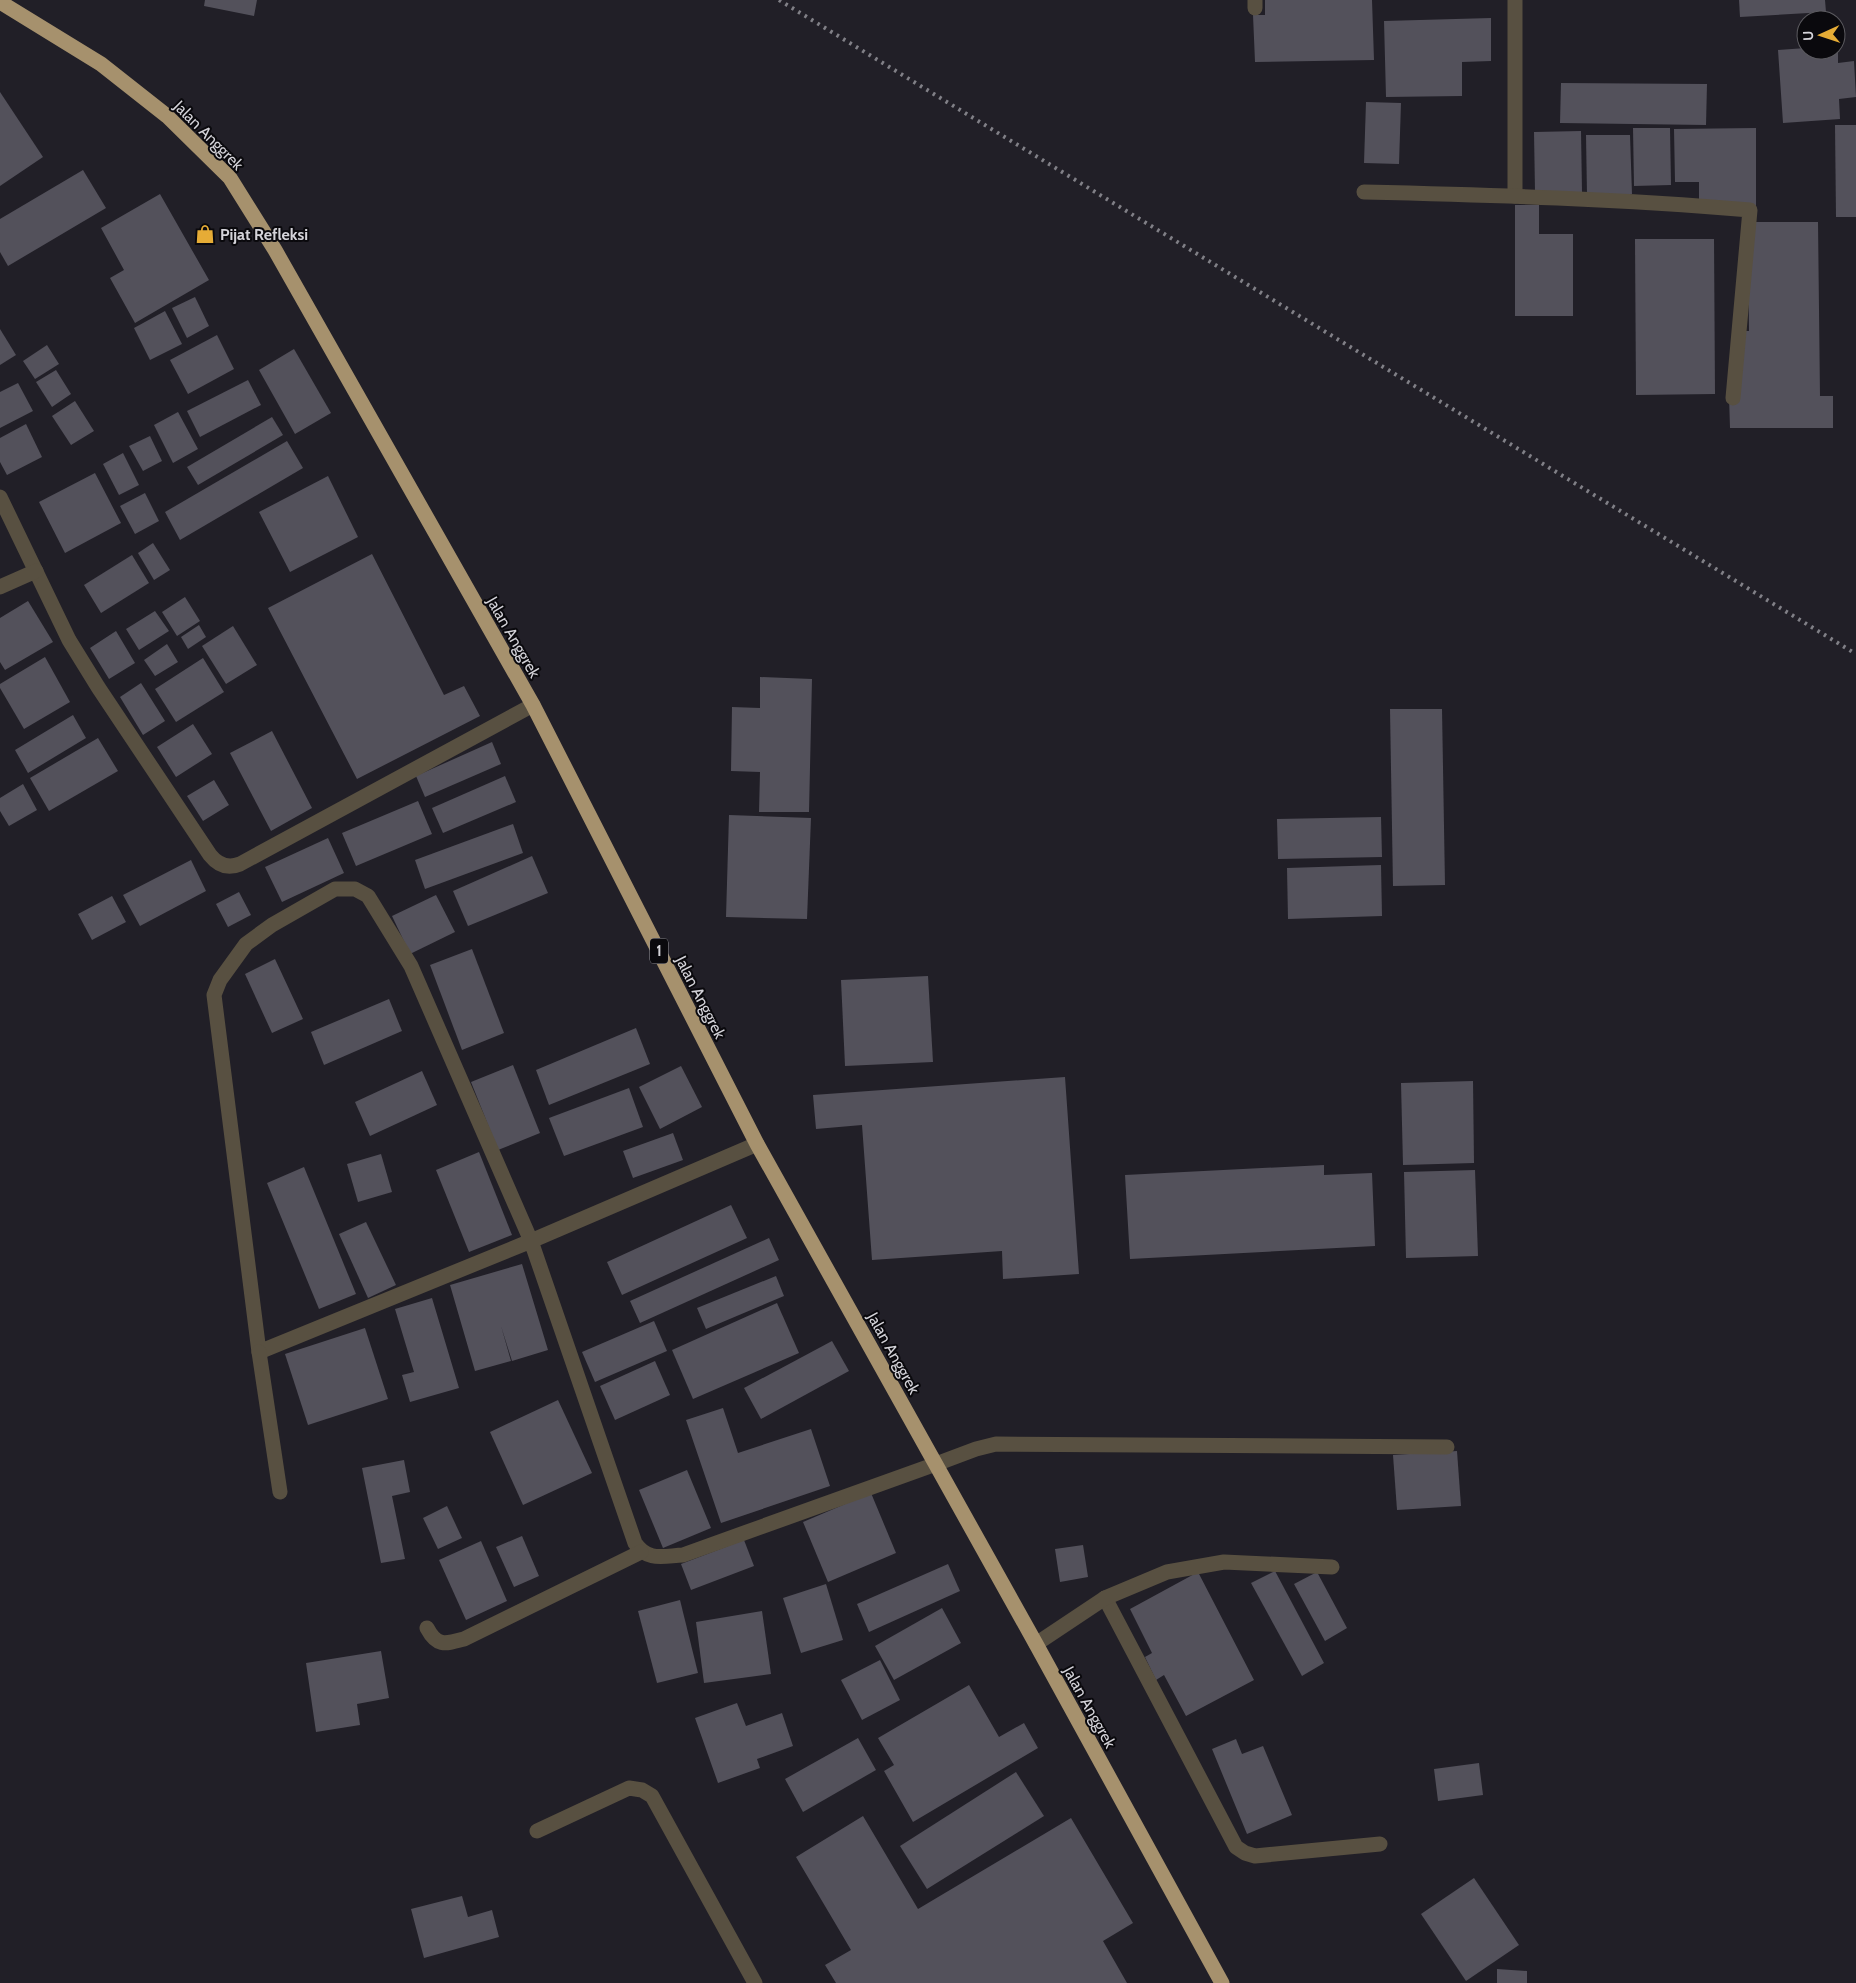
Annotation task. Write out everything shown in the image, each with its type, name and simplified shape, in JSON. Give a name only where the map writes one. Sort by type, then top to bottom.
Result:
[{"type":"highway","name":"Jalan Anggrek","points":[[0,2],[101,64],[167,116],[230,178],[275,250],[532,705],[757,1144],[1036,1644],[1222,1983]]},
{"type":"street","points":[[1515,0],[1515,196]]},
{"type":"street","points":[[1364,192],[1515,196],[1681,204],[1750,210],[1733,398]]},
{"type":"street","points":[[0,497],[69,640],[98,687],[210,854],[216,862],[224,866],[234,867],[240,864],[532,705]]},
{"type":"street","points":[[0,587],[36,571]]},
{"type":"street","points":[[280,1492],[259,1352],[214,994],[220,980],[246,944],[272,925],[335,889],[355,889],[368,896],[411,966],[531,1241],[635,1543],[641,1552],[654,1557],[684,1555],[976,1449],[996,1444],[1447,1447]]},
{"type":"street","points":[[259,1352],[531,1241],[757,1144]]},
{"type":"street","points":[[427,1628],[432,1638],[445,1644],[464,1639],[641,1552]]},
{"type":"street","points":[[1036,1644],[1105,1598],[1167,1572],[1224,1562],[1332,1568]]},
{"type":"street","points":[[1105,1598],[1236,1847],[1245,1853],[1255,1856],[1380,1844]]},
{"type":"street","points":[[537,1832],[629,1788],[642,1790],[652,1796],[754,1983]]},
{"type":"building","points":[[205,0],[257,0],[254,16],[204,6]]},
{"type":"building","points":[[1265,0],[1372,0],[1374,60],[1255,62],[1253,15],[1265,15]]},
{"type":"building","points":[[1739,0],[1825,0],[1826,10],[1796,10],[1796,14],[1740,17]]},
{"type":"building","points":[[1491,18],[1491,61],[1462,62],[1462,96],[1386,97],[1384,21]]},
{"type":"building","points":[[1796,49],[1796,60],[1838,60],[1838,63],[1854,61],[1856,97],[1839,99],[1840,119],[1783,123],[1778,50]]},
{"type":"building","points":[[1561,83],[1707,84],[1706,125],[1560,123]]},
{"type":"building","points":[[0,92],[43,157],[0,186]]},
{"type":"building","points":[[1366,102],[1401,103],[1399,164],[1364,163]]},
{"type":"building","points":[[1835,125],[1856,125],[1856,217],[1836,217]]},
{"type":"building","points":[[1633,128],[1670,128],[1671,185],[1634,186]]},
{"type":"building","points":[[1756,128],[1756,212],[1699,212],[1699,182],[1675,182],[1674,129]]},
{"type":"building","points":[[1581,131],[1582,192],[1535,192],[1534,132]]},
{"type":"building","points":[[1586,135],[1630,135],[1632,194],[1587,195]]},
{"type":"building","points":[[83,170],[106,208],[8,266],[0,252],[0,219]]},
{"type":"building","points":[[160,194],[209,280],[135,323],[110,278],[124,270],[101,228]]},
{"type":"building","points":[[1515,205],[1539,205],[1539,234],[1573,234],[1573,316],[1515,316]]},
{"type":"building","points":[[1748,222],[1818,222],[1820,396],[1833,396],[1833,428],[1730,428],[1729,396],[1737,331],[1749,331]]},
{"type":"building","points":[[1635,239],[1714,239],[1715,394],[1636,395]]},
{"type":"building","points":[[195,297],[209,326],[187,338],[172,308]]},
{"type":"building","points":[[165,311],[182,344],[150,360],[134,328]]},
{"type":"building","points":[[0,329],[16,355],[0,365]]},
{"type":"building","points":[[217,335],[234,369],[188,394],[170,360]]},
{"type":"building","points":[[47,345],[59,364],[35,379],[23,361]]},
{"type":"building","points":[[294,349],[331,413],[295,434],[259,370]]},
{"type":"building","points":[[56,370],[71,394],[52,407],[36,382]]},
{"type":"building","points":[[248,380],[261,405],[200,437],[187,411]]},
{"type":"building","points":[[18,383],[33,411],[0,428],[0,392]]},
{"type":"building","points":[[75,401],[94,431],[71,445],[52,416]]},
{"type":"building","points":[[178,412],[198,449],[173,463],[154,425]]},
{"type":"building","points":[[272,417],[283,435],[198,485],[187,467]]},
{"type":"building","points":[[26,424],[42,457],[7,475],[0,462],[0,438]]},
{"type":"building","points":[[150,436],[162,461],[143,471],[129,446]]},
{"type":"building","points":[[287,441],[303,468],[180,540],[165,512]]},
{"type":"building","points":[[123,453],[139,485],[119,495],[103,464]]},
{"type":"building","points":[[95,473],[121,523],[65,553],[39,502]]},
{"type":"building","points":[[328,476],[358,537],[290,572],[259,512]]},
{"type":"building","points":[[145,493],[159,521],[135,534],[120,506]]},
{"type":"building","points":[[153,543],[170,570],[154,580],[138,553]]},
{"type":"building","points":[[372,554],[444,695],[464,686],[480,716],[357,779],[268,608]]},
{"type":"building","points":[[132,555],[149,583],[101,613],[84,585]]},
{"type":"building","points":[[185,597],[200,621],[177,636],[162,612]]},
{"type":"building","points":[[28,601],[53,642],[5,670],[0,662],[0,618]]},
{"type":"building","points":[[155,611],[169,631],[139,650],[126,629]]},
{"type":"building","points":[[199,625],[206,637],[188,649],[181,637]]},
{"type":"building","points":[[233,626],[257,665],[226,684],[202,646]]},
{"type":"building","points":[[116,631],[135,663],[109,679],[90,648]]},
{"type":"building","points":[[167,644],[178,662],[155,676],[144,660]]},
{"type":"building","points":[[45,657],[70,702],[24,729],[0,688],[0,684]]},
{"type":"building","points":[[203,658],[224,692],[176,722],[155,689]]},
{"type":"building","points":[[760,677],[812,679],[809,812],[759,812],[760,772],[731,771],[732,707],[760,708]]},
{"type":"building","points":[[141,683],[165,721],[143,735],[120,697]]},
{"type":"building","points":[[1390,709],[1442,709],[1445,885],[1393,886]]},
{"type":"building","points":[[73,715],[86,738],[28,773],[15,750]]},
{"type":"building","points":[[193,724],[212,754],[176,777],[157,747]]},
{"type":"building","points":[[272,731],[312,808],[271,831],[230,753]]},
{"type":"building","points":[[98,738],[118,771],[49,811],[30,778]]},
{"type":"building","points":[[492,742],[501,764],[425,797],[416,776]]},
{"type":"building","points":[[505,776],[516,802],[443,833],[432,808]]},
{"type":"building","points":[[214,780],[229,805],[203,821],[187,796]]},
{"type":"building","points":[[23,784],[37,810],[9,826],[0,811],[0,798]]},
{"type":"building","points":[[418,801],[432,834],[356,866],[342,833]]},
{"type":"building","points":[[729,815],[811,818],[807,919],[726,917]]},
{"type":"building","points":[[1381,817],[1382,857],[1278,859],[1277,819]]},
{"type":"building","points":[[513,824],[523,853],[425,889],[415,860]]},
{"type":"building","points":[[328,838],[344,873],[282,902],[265,867]]},
{"type":"building","points":[[532,856],[548,893],[468,926],[453,891]]},
{"type":"building","points":[[191,860],[206,891],[140,926],[123,895]]},
{"type":"building","points":[[1381,865],[1382,916],[1288,919],[1287,868]]},
{"type":"building","points":[[239,892],[251,915],[228,927],[216,904]]},
{"type":"building","points":[[436,895],[455,932],[410,954],[392,916]]},
{"type":"building","points":[[112,896],[126,922],[92,940],[78,914]]},
{"type":"building","points":[[472,949],[504,1033],[462,1050],[430,965]]},
{"type":"building","points":[[275,959],[303,1019],[272,1033],[245,974]]},
{"type":"building","points":[[928,976],[933,1062],[845,1066],[841,980]]},
{"type":"building","points":[[389,999],[402,1031],[324,1065],[311,1032]]},
{"type":"building","points":[[636,1028],[650,1064],[549,1105],[536,1070]]},
{"type":"building","points":[[513,1065],[540,1133],[498,1150],[471,1082]]},
{"type":"building","points":[[681,1066],[702,1107],[660,1129],[639,1087]]},
{"type":"building","points":[[422,1071],[437,1105],[370,1136],[355,1102]]},
{"type":"building","points":[[1065,1077],[1079,1274],[1003,1279],[1002,1251],[872,1260],[862,1125],[816,1129],[813,1095]]},
{"type":"building","points":[[1473,1081],[1474,1163],[1403,1165],[1401,1083]]},
{"type":"building","points":[[629,1088],[643,1127],[564,1156],[549,1118]]},
{"type":"building","points":[[673,1133],[683,1160],[633,1178],[623,1151]]},
{"type":"building","points":[[479,1152],[512,1235],[469,1252],[436,1170]]},
{"type":"building","points":[[381,1154],[392,1192],[358,1202],[347,1164]]},
{"type":"building","points":[[1324,1165],[1324,1175],[1372,1173],[1375,1246],[1130,1259],[1125,1175]]},
{"type":"building","points":[[304,1167],[356,1294],[319,1309],[267,1183]]},
{"type":"building","points":[[1475,1170],[1478,1256],[1406,1258],[1404,1172]]},
{"type":"building","points":[[731,1205],[747,1238],[622,1295],[607,1262]]},
{"type":"building","points":[[366,1222],[396,1285],[368,1298],[339,1234]]},
{"type":"building","points":[[769,1238],[779,1260],[640,1323],[630,1301]]},
{"type":"building","points":[[522,1264],[548,1350],[512,1361],[501,1326],[511,1361],[475,1371],[450,1285]]},
{"type":"building","points":[[776,1276],[784,1296],[706,1329],[697,1308]]},
{"type":"building","points":[[432,1298],[459,1388],[410,1402],[402,1375],[414,1372],[395,1309]]},
{"type":"building","points":[[777,1303],[799,1353],[693,1399],[672,1350]]},
{"type":"building","points":[[654,1321],[667,1351],[595,1382],[582,1352]]},
{"type":"building","points":[[365,1328],[388,1399],[308,1425],[285,1354]]},
{"type":"building","points":[[832,1341],[849,1371],[761,1419],[744,1388]]},
{"type":"building","points":[[655,1361],[670,1395],[615,1420],[600,1386]]},
{"type":"building","points":[[558,1400],[592,1473],[523,1505],[490,1432]]},
{"type":"building","points":[[723,1408],[738,1453],[811,1429],[830,1486],[721,1523],[686,1420]]},
{"type":"building","points":[[1457,1451],[1461,1506],[1397,1510],[1393,1455]]},
{"type":"building","points":[[404,1460],[410,1492],[392,1496],[405,1559],[381,1563],[362,1468]]},
{"type":"building","points":[[687,1470],[711,1528],[663,1548],[639,1490]]},
{"type":"building","points":[[871,1493],[896,1553],[828,1582],[803,1522]]},
{"type":"building","points":[[447,1506],[462,1538],[438,1549],[423,1518]]},
{"type":"building","points":[[522,1536],[539,1576],[514,1587],[496,1547]]},
{"type":"building","points":[[744,1540],[754,1566],[691,1590],[681,1564]]},
{"type":"building","points":[[481,1541],[507,1601],[466,1620],[439,1560]]},
{"type":"building","points":[[1083,1545],[1088,1577],[1060,1582],[1055,1549]]},
{"type":"building","points":[[948,1564],[960,1591],[869,1632],[857,1604]]},
{"type":"building","points":[[1275,1571],[1324,1663],[1302,1676],[1251,1583]]},
{"type":"building","points":[[1198,1572],[1254,1680],[1186,1716],[1164,1675],[1156,1680],[1145,1657],[1152,1653],[1130,1609]]},
{"type":"building","points":[[1317,1572],[1347,1628],[1325,1641],[1294,1584]]},
{"type":"building","points":[[826,1584],[843,1640],[801,1653],[783,1598]]},
{"type":"building","points":[[680,1600],[698,1673],[657,1683],[638,1611]]},
{"type":"building","points":[[942,1608],[961,1643],[894,1680],[875,1646]]},
{"type":"building","points":[[762,1611],[771,1674],[704,1683],[696,1622]]},
{"type":"building","points":[[381,1651],[389,1698],[357,1704],[360,1725],[316,1732],[306,1663]]},
{"type":"building","points":[[880,1660],[900,1700],[862,1720],[841,1680]]},
{"type":"building","points":[[969,1685],[999,1737],[1024,1723],[1038,1748],[913,1822],[884,1771],[894,1765],[878,1738]]},
{"type":"building","points":[[737,1703],[746,1726],[782,1713],[793,1746],[757,1759],[760,1768],[718,1783],[695,1718]]},
{"type":"building","points":[[858,1738],[876,1770],[803,1812],[785,1779]]},
{"type":"building","points":[[1236,1739],[1242,1754],[1263,1746],[1292,1815],[1247,1834],[1212,1749]]},
{"type":"building","points":[[1479,1763],[1483,1795],[1438,1801],[1434,1769]]},
{"type":"building","points":[[1016,1772],[1044,1816],[927,1889],[900,1846]]},
{"type":"building","points":[[863,1816],[918,1909],[1071,1818],[1133,1923],[1103,1941],[1127,1983],[836,1983],[825,1965],[851,1950],[796,1857]]},
{"type":"building","points":[[1474,1878],[1519,1945],[1466,1981],[1421,1914]]},
{"type":"building","points":[[462,1896],[468,1917],[492,1910],[499,1937],[424,1958],[411,1909]]},
{"type":"building","points":[[1497,1969],[1527,1971],[1527,1983],[1497,1983]]},
{"type":"railway","points":[[779,0],[1856,654]]},
{"type":"place","name":"Pijat Refleksi","points":[[205,234]]}]
